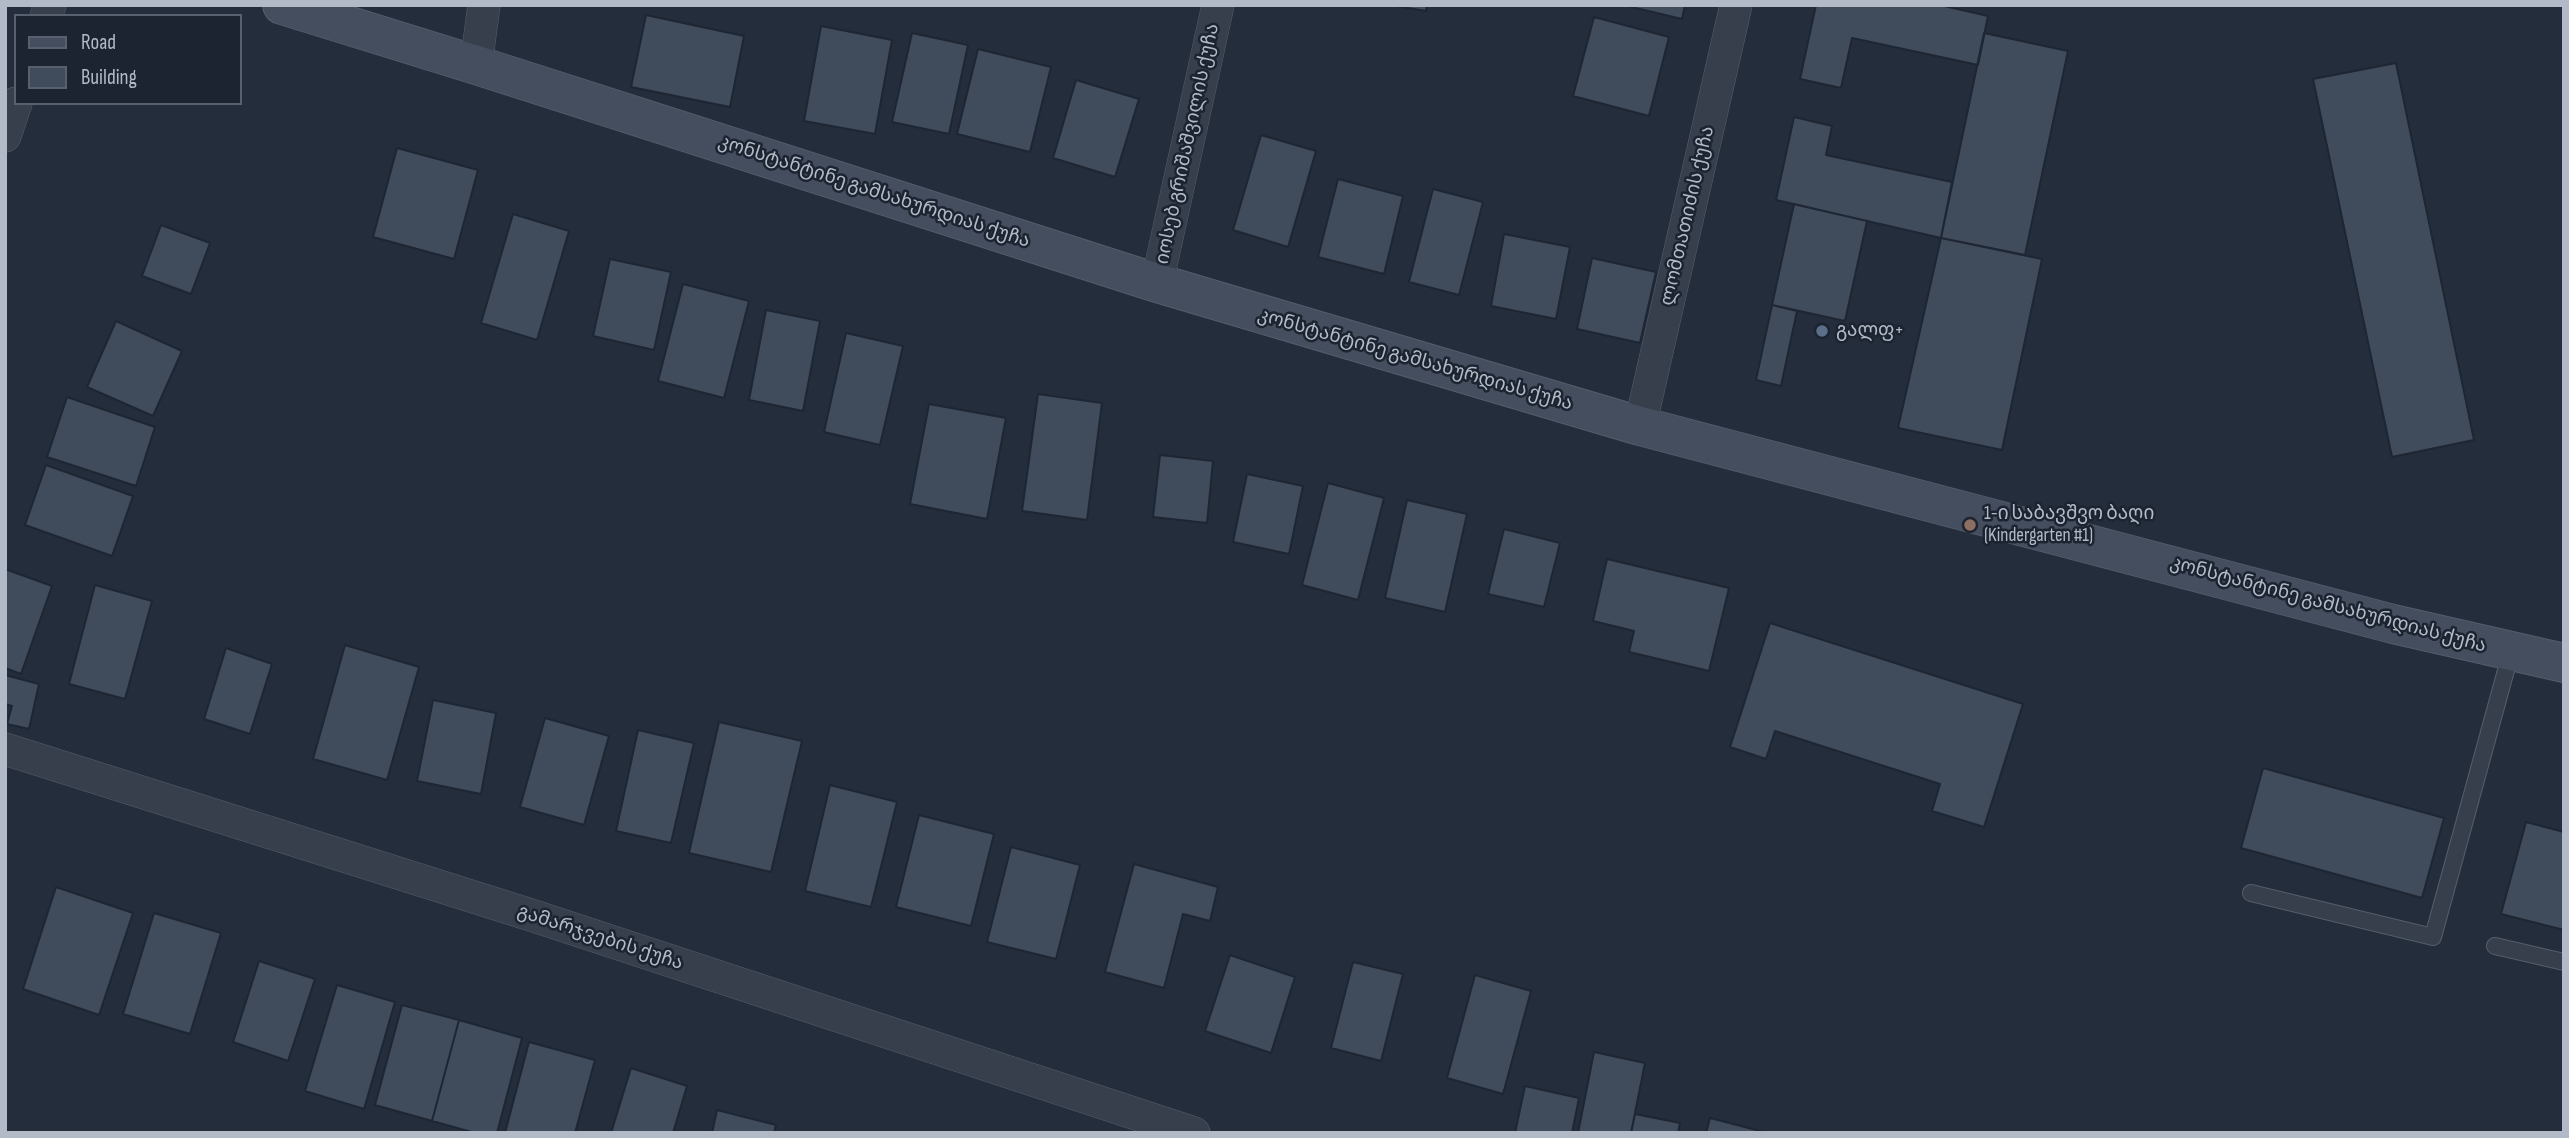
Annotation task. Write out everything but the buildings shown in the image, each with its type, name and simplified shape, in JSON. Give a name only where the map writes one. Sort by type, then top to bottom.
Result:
[{"type":"main road","name":"კონსტანტინე გამსახურდიას ქუჩა","points":[[282,5],[1157,283],[1640,426],[2393,624],[2564,663]]},
{"type":"street","points":[[476,65],[484,5]]},
{"type":"street","name":"იოსებ გრიშაშვილის ქუჩა","points":[[1157,283],[1219,5]]},
{"type":"street","name":"ლომთათიძის ქუჩა","points":[[1640,426],[1736,5]]},
{"type":"street","points":[[5,136],[15,105]]},
{"type":"street","name":"გამარჯვების ქუჩა","points":[[5,749],[534,916],[1194,1133]]},
{"type":"lane","points":[[2251,893],[2433,936],[2511,652]]},
{"type":"lane","points":[[2495,946],[2564,962]]},
{"type":"place","name":"გალფ+","points":[[1822,331]]},
{"type":"place","name":"1-ი საბავშვო ბაღი (Kindergarten #1)","points":[[1970,525]]}]
